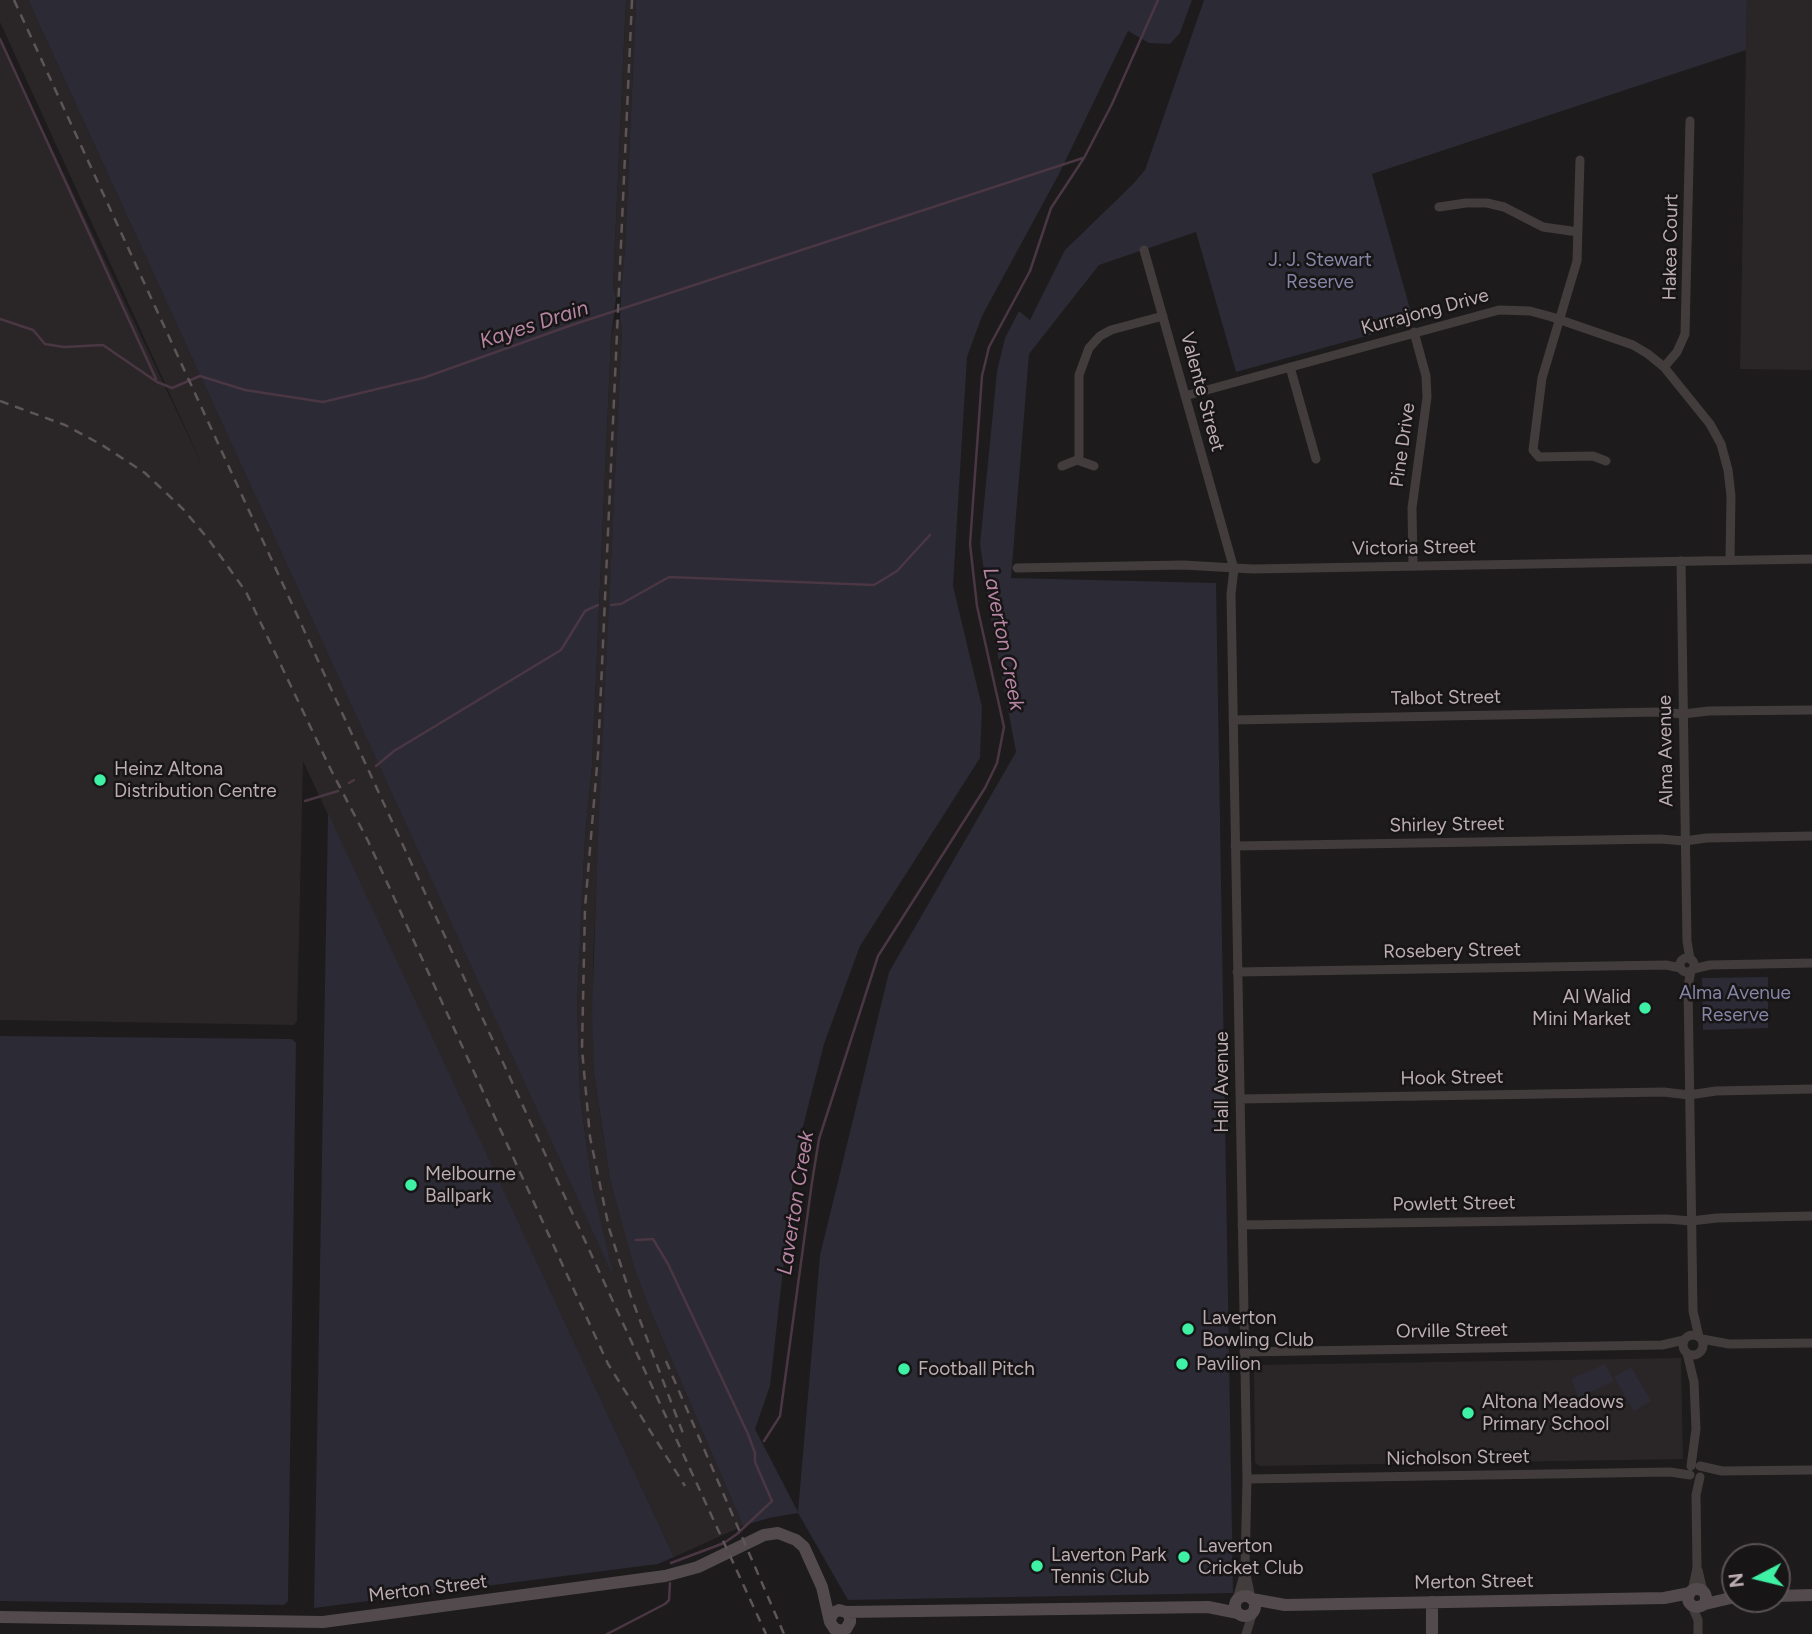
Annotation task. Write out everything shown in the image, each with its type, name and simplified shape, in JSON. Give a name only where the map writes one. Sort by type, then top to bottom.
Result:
[{"type":"street","name":"Hakea Court","points":[[1664,367],[1685,334],[1690,121]]},
{"type":"street","points":[[1580,160],[1575,270],[1542,378],[1533,450],[1539,457],[1593,456],[1606,461]]},
{"type":"street","points":[[1439,207],[1487,203],[1504,207],[1543,227],[1578,232]]},
{"type":"street","name":"Valente Street","points":[[1144,250],[1226,544],[1233,559],[1230,569]]},
{"type":"street","name":"Kurrajong Drive","points":[[1185,396],[1499,310],[1530,311],[1633,345],[1664,367],[1710,424],[1721,444],[1728,470],[1731,496],[1730,560]]},
{"type":"street","points":[[1079,460],[1079,375],[1088,348],[1111,330],[1163,316]]},
{"type":"street","name":"Pine Drive","points":[[1413,566],[1412,508],[1427,397],[1426,376],[1414,332]]},
{"type":"street","points":[[1290,366],[1316,459]]},
{"type":"street","points":[[1062,466],[1079,460],[1094,466]]},
{"type":"street","name":"Victoria Street","points":[[1017,568],[1183,565],[1230,569],[1812,559]]},
{"type":"street","name":"Alma Avenue","points":[[1681,561],[1693,1311],[1701,1338]]},
{"type":"street","name":"Hall Avenue","points":[[1230,569],[1247,1479],[1246,1634]]},
{"type":"street","name":"Talbot Street","points":[[1233,720],[1812,710]]},
{"type":"street","name":"Shirley Street","points":[[1235,846],[1812,836]]},
{"type":"street","name":"Rosebery Street","points":[[1237,972],[1812,963]]},
{"type":"street","name":"Hook Street","points":[[1240,1099],[1812,1089]]},
{"type":"street","name":"Powlett Street","points":[[1242,1225],[1812,1216]]},
{"type":"street","name":"Alma Avenue","points":[[1686,1338],[1693,1311]]},
{"type":"street","points":[[1694,1381],[1686,1352],[1686,1338],[1693,1335],[1729,1344],[1812,1343]]},
{"type":"street","name":"Orville Street","points":[[1244,1352],[1662,1345],[1686,1338]]},
{"type":"street","points":[[1698,1634],[1694,1381],[1701,1352],[1701,1338]]},
{"type":"street","points":[[1686,1352],[1692,1356],[1729,1344]]},
{"type":"street","name":"Orville Street","points":[[1662,1345],[1686,1352]]},
{"type":"street","name":"Nicholson Street","points":[[1247,1479],[1812,1470]]},
{"type":"street","name":"Merton Street","points":[[0,1617],[323,1622],[665,1576],[698,1567],[764,1535],[778,1533],[796,1540],[804,1547],[843,1624],[879,1613],[1721,1598]]},
{"type":"street","points":[[1791,1596],[1812,1595]]},
{"type":"street","points":[[1432,1602],[1432,1630]]},
{"type":"shaded area","points":[[0,0],[28,0],[612,1273],[593,1189],[586,1141],[580,1094],[577,1005],[585,837],[592,766],[611,339],[615,320],[620,319],[622,327],[593,961],[594,1074],[610,1179],[650,1310],[743,1526],[674,1557],[303,761],[297,1021],[294,1025],[0,1020],[0,39],[205,471],[0,22]]},
{"type":"shaded area","points":[[626,0],[636,0],[623,291],[621,297],[616,298],[613,287]]},
{"type":"shaded area","points":[[1747,0],[1812,0],[1812,370],[1740,369]]},
{"type":"shaded area","name":"Altona Meadows Primary School","points":[[1681,1358],[1683,1459],[1259,1466],[1255,1462],[1254,1368],[1257,1365]]},
{"type":"green space","points":[[28,0],[626,0],[613,287],[616,298],[611,339],[592,766],[585,837],[577,1005],[580,1094],[586,1141],[593,1189],[614,1278]]},
{"type":"green space","name":"J. J. Stewart Reserve","points":[[636,0],[1192,0],[1180,33],[1170,44],[1149,43],[1128,31],[1059,174],[982,316],[967,357],[953,586],[982,707],[980,758],[860,946],[824,1044],[796,1154],[770,1386],[755,1429],[798,1512],[820,1255],[889,972],[1016,752],[980,544],[997,371],[1005,338],[1019,311],[1030,320],[1065,250],[1145,170],[1204,0],[1747,0],[1746,50],[1372,174],[1414,323],[1236,372],[1196,232],[1099,265],[1029,354],[1011,578],[1216,583],[1233,1593],[848,1600],[798,1513],[743,1526],[650,1310],[633,1263],[610,1179],[594,1074],[592,1012],[622,327],[620,319]]},
{"type":"green space","name":"Melbourne Ballpark","points":[[328,813],[674,1557],[658,1564],[314,1608]]},
{"type":"green space","name":"Alma Avenue Reserve","points":[[1768,977],[1768,1028],[1703,1030],[1702,978]]},
{"type":"green space","points":[[0,1036],[292,1039],[296,1043],[288,1601],[284,1605],[0,1601]]},
{"type":"green space","points":[[1605,1364],[1614,1381],[1579,1398],[1571,1379]]},
{"type":"green space","points":[[1631,1367],[1651,1401],[1634,1411],[1614,1377]]},
{"type":"waterway","name":"Laverton Creek","points":[[764,1441],[780,1416],[819,1139],[878,956],[985,788],[997,763],[1004,727],[977,606],[970,544],[982,376],[989,347],[1030,271],[1051,208],[1084,158],[1112,104],[1158,0]]},
{"type":"waterway","points":[[0,39],[156,379]]},
{"type":"waterway","name":"Kayes Drain","points":[[0,319],[33,330],[45,344],[64,347],[103,345],[157,382],[172,388],[200,376],[245,390],[323,402],[423,378],[572,325],[1083,158]]},
{"type":"waterway","points":[[611,605],[621,604],[669,577],[874,585],[897,571],[930,535]]},
{"type":"waterway","points":[[376,766],[394,751],[561,650],[585,611],[598,605]]},
{"type":"waterway","points":[[349,783],[354,780]]},
{"type":"waterway","points":[[305,801],[338,791]]},
{"type":"waterway","points":[[636,1240],[653,1239],[668,1264],[748,1434],[755,1453],[755,1462],[772,1501],[724,1543],[671,1563]]},
{"type":"waterway","name":"Laverton Creek","points":[[607,1634],[665,1604],[669,1600],[670,1583]]},
{"type":"railway","points":[[14,0],[766,1634]]},
{"type":"railway","points":[[632,0],[598,754],[585,908],[582,1049],[590,1137],[609,1228],[630,1294],[684,1436]]},
{"type":"railway","points":[[0,401],[65,425],[145,473],[183,509],[246,592],[368,841],[608,1364],[685,1486]]},
{"type":"railway","points":[[666,1361],[784,1634]]},
{"type":"place","name":"Heinz Altona Distribution Centre","points":[[100,780]]},
{"type":"place","name":"Al Walid Mini Market","points":[[1645,1008]]},
{"type":"place","name":"Melbourne Ballpark","points":[[411,1185]]},
{"type":"place","name":"Laverton Bowling Club","points":[[1188,1329]]},
{"type":"place","name":"Pavilion","points":[[1182,1364]]},
{"type":"place","name":"Football Pitch","points":[[904,1369]]},
{"type":"place","name":"Altona Meadows Primary School","points":[[1468,1413]]},
{"type":"place","name":"Laverton Cricket Club","points":[[1184,1557]]},
{"type":"place","name":"Laverton Park Tennis Club","points":[[1037,1566]]}]
